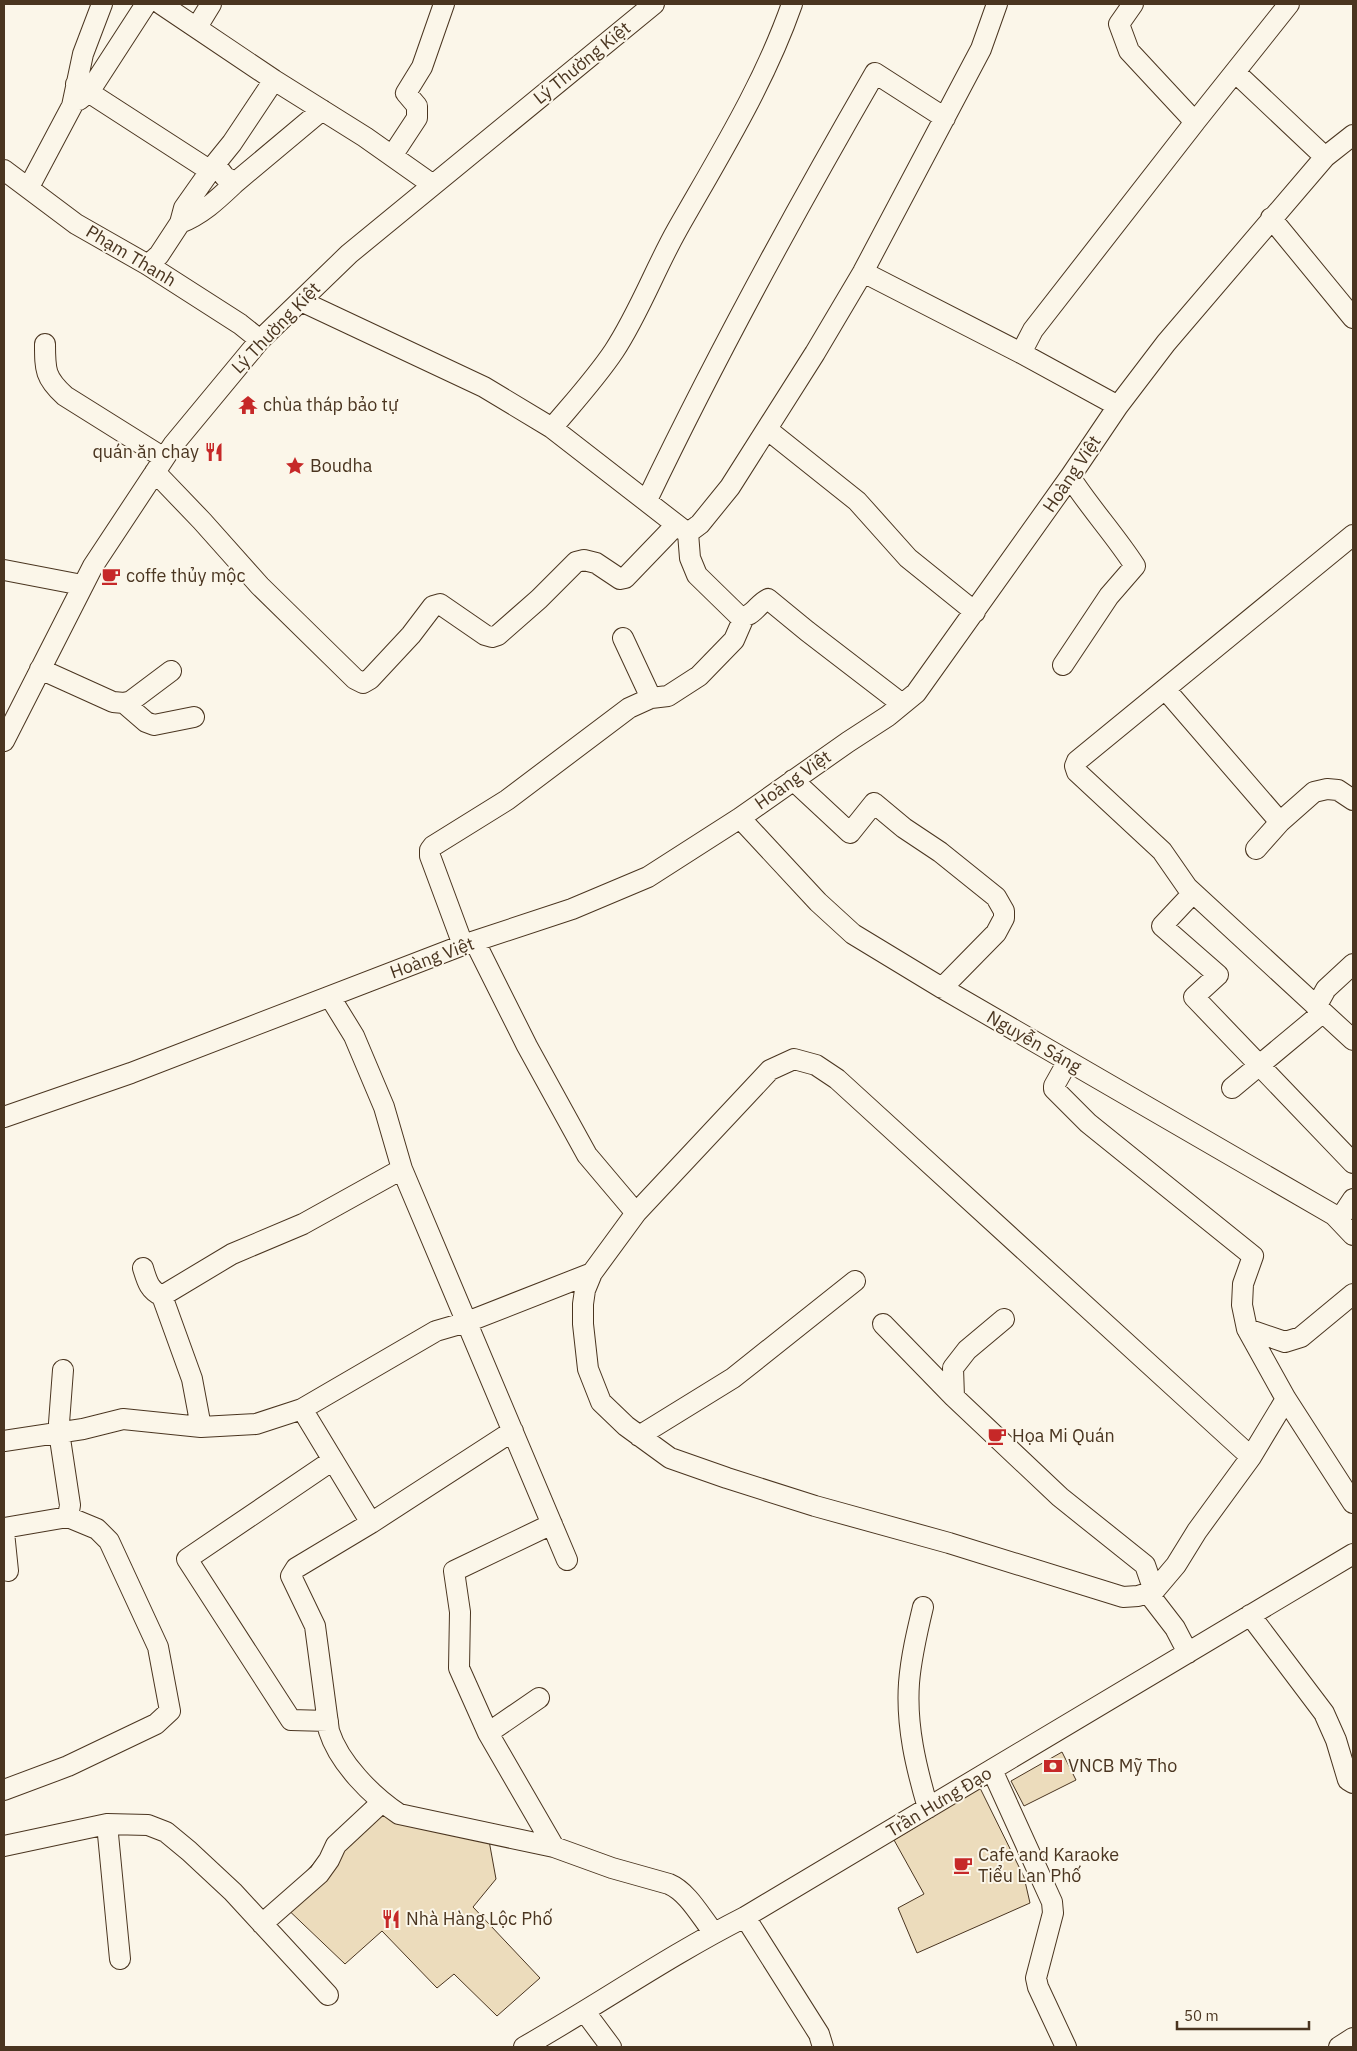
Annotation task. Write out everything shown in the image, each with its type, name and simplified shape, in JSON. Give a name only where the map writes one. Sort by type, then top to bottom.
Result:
[{"type":"street","points":[[82,88],[83,54],[102,4]]},
{"type":"street","points":[[29,188],[82,88],[146,4]]},
{"type":"street","points":[[161,4],[433,185]]},
{"type":"street","points":[[197,27],[211,4]]},
{"type":"street","points":[[392,156],[417,118],[417,106],[406,93],[422,67],[444,4]]},
{"type":"street","name":"Lý Thường Kiệt","points":[[5,734],[93,566],[159,465],[260,340],[349,254],[654,4]]},
{"type":"street","points":[[552,428],[614,352],[677,231],[749,105],[781,37],[792,4]]},
{"type":"street","points":[[45,344],[45,370],[54,386],[159,465],[202,521],[260,586],[355,678],[363,683],[370,679],[411,634],[433,606],[440,604],[485,635],[492,637],[498,635],[539,599],[576,562],[584,560],[596,563],[620,579],[625,578],[682,529],[700,524],[730,487],[768,430],[863,272],[980,49],[997,4]]},
{"type":"street","points":[[1132,4],[1119,24],[1129,51],[1195,122]]},
{"type":"street","points":[[1021,352],[1034,330],[1289,4]]},
{"type":"street","points":[[647,500],[691,408],[790,221],[875,73],[945,118]]},
{"type":"street","points":[[1236,73],[1325,157]]},
{"type":"street","points":[[148,265],[159,255],[180,223],[184,208],[198,192],[212,167],[232,143],[274,80]]},
{"type":"street","points":[[82,88],[212,167],[224,177],[236,182]]},
{"type":"street","points":[[180,223],[193,218],[208,208],[322,110]]},
{"type":"street","name":"Hoàng Việt","points":[[4,1117],[122,1076],[469,943],[572,909],[648,876],[740,818],[916,694],[1118,406],[1166,343],[1325,157],[1353,135]]},
{"type":"street","name":"Phạm Thanh","points":[[4,170],[76,224],[148,265],[240,324],[260,340]]},
{"type":"street","points":[[1271,218],[1353,318]]},
{"type":"street","points":[[863,272],[1021,352],[1118,406]]},
{"type":"street","points":[[301,301],[484,387],[552,428],[682,529],[690,558],[698,575],[738,616],[744,617]]},
{"type":"street","points":[[768,430],[857,501],[908,558],[975,612]]},
{"type":"street","points":[[1063,665],[1109,596],[1135,566],[1118,540],[1082,496],[1070,477]]},
{"type":"street","points":[[1353,535],[1077,761],[1075,766],[1076,772],[1162,851],[1182,881],[1193,893],[1353,1040]]},
{"type":"street","points":[[4,570],[82,585]]},
{"type":"street","points":[[636,1213],[587,1155],[469,943],[430,856],[430,850],[446,836],[507,800],[629,708],[650,698],[668,696],[699,676],[734,640],[744,617],[768,599],[807,632],[902,704]]},
{"type":"street","points":[[623,638],[650,698]]},
{"type":"street","points":[[40,669],[114,702],[124,704],[146,722],[154,725],[194,717]]},
{"type":"street","points":[[124,704],[131,701],[170,671]]},
{"type":"street","points":[[1165,689],[1280,822]]},
{"type":"street","points":[[793,780],[850,833],[874,803],[996,897],[1004,911],[1004,918],[996,934],[942,988]]},
{"type":"street","points":[[1256,849],[1280,822],[1314,792],[1327,789],[1338,790],[1353,800]]},
{"type":"street","name":"Nguyễn Sáng","points":[[740,818],[818,902],[853,934],[942,988],[1334,1215],[1353,1234]]},
{"type":"street","points":[[1193,893],[1162,926],[1218,975],[1194,997],[1353,1163]]},
{"type":"street","points":[[1232,1088],[1260,1065],[1319,1010],[1326,989],[1353,964]]},
{"type":"street","points":[[330,997],[354,1036],[384,1107],[402,1169],[567,1560]]},
{"type":"street","points":[[1251,1457],[837,1079],[816,1065],[794,1059],[770,1070],[636,1213],[592,1273],[585,1290],[583,1324],[588,1369],[601,1402],[626,1426],[670,1458],[815,1506],[949,1543],[1123,1597],[1138,1596],[1151,1592],[1176,1564],[1251,1457],[1286,1399]]},
{"type":"street","points":[[1068,1061],[1054,1086],[1054,1090],[1060,1097],[1088,1123],[1253,1256],[1243,1284],[1242,1305],[1247,1329],[1286,1399],[1353,1503]]},
{"type":"street","points":[[162,1296],[232,1254],[303,1224],[402,1169]]},
{"type":"street","points":[[1339,1220],[1353,1199]]},
{"type":"street","points":[[143,1268],[148,1285],[162,1296],[192,1379],[200,1427]]},
{"type":"street","points":[[4,1441],[61,1432],[123,1419],[200,1427],[256,1424],[302,1409],[436,1331],[467,1322],[592,1273]]},
{"type":"street","points":[[640,1436],[734,1378],[855,1281]]},
{"type":"street","points":[[1247,1329],[1285,1342],[1301,1337],[1353,1294]]},
{"type":"street","points":[[954,1397],[953,1368],[967,1350],[1004,1319]]},
{"type":"street","points":[[883,1324],[954,1397],[1060,1498],[1145,1565],[1151,1592],[1175,1628],[1188,1653]]},
{"type":"street","points":[[63,1370],[59,1422],[70,1505],[68,1517]]},
{"type":"street","points":[[302,1409],[371,1523]]},
{"type":"street","points":[[513,1431],[371,1523],[296,1568],[292,1576],[315,1626],[332,1742],[365,1786],[381,1802],[399,1814],[554,1847],[612,1868],[677,1887],[714,1933]]},
{"type":"street","points":[[328,1721],[291,1720],[187,1559],[333,1460]]},
{"type":"street","points":[[4,1528],[68,1517],[97,1529],[109,1541],[158,1647],[170,1711],[156,1724],[148,1728],[68,1766],[4,1790]]},
{"type":"street","points":[[552,1524],[454,1571],[460,1612],[459,1668],[488,1733],[554,1847]]},
{"type":"street","points":[[4,1532],[8,1571]]},
{"type":"street","name":"Trần Hưng Đạo","points":[[532,2045],[714,1933],[928,1808],[1353,1554]]},
{"type":"street","points":[[923,1607],[912,1656],[909,1683],[909,1720],[914,1759],[928,1808]]},
{"type":"street","points":[[1250,1615],[1324,1713],[1336,1740],[1348,1780],[1353,1783]]},
{"type":"street","points":[[488,1733],[539,1698]]},
{"type":"street","points":[[992,1770],[1052,1902],[1053,1913],[1036,1978],[1038,1987],[1066,2047]]},
{"type":"street","points":[[262,1924],[318,1874],[336,1845],[381,1802]]},
{"type":"street","points":[[106,1824],[120,1959]]},
{"type":"street","points":[[4,1846],[106,1824],[148,1825],[166,1832],[211,1872],[328,1995]]},
{"type":"street","points":[[744,1917],[819,2034],[823,2047]]},
{"type":"street","points":[[585,2012],[612,2047]]},
{"type":"building","name":"VNCB Mỹ Tho","points":[[1062,1752],[1076,1780],[1024,1806],[1011,1781]]},
{"type":"building","name":"Cafe and Karaoke Tiểu Lan Phố","points":[[980,1788],[1024,1877],[1030,1903],[917,1953],[898,1908],[924,1894],[894,1840]]},
{"type":"building","name":"Nhà Hàng Lộc Phố","points":[[361,1809],[488,1835],[496,1879],[473,1907],[540,1978],[497,2016],[454,1974],[437,1988],[382,1931],[345,1964],[280,1902]]},
{"type":"place","name":"chùa tháp bảo tự","points":[[248,405]]},
{"type":"place","name":"quán ăn chay","points":[[214,452]]},
{"type":"place","name":"Boudha","points":[[295,466]]},
{"type":"place","name":"coffe thủy mộc","points":[[111,576]]},
{"type":"place","name":"Họa Mi Quán","points":[[997,1436]]},
{"type":"place","name":"VNCB Mỹ Tho","points":[[1053,1766]]},
{"type":"place","name":"Cafe and Karaoke Tiểu Lan Phố","points":[[963,1865]]},
{"type":"place","name":"Nhà Hàng Lộc Phố","points":[[391,1919]]}]
